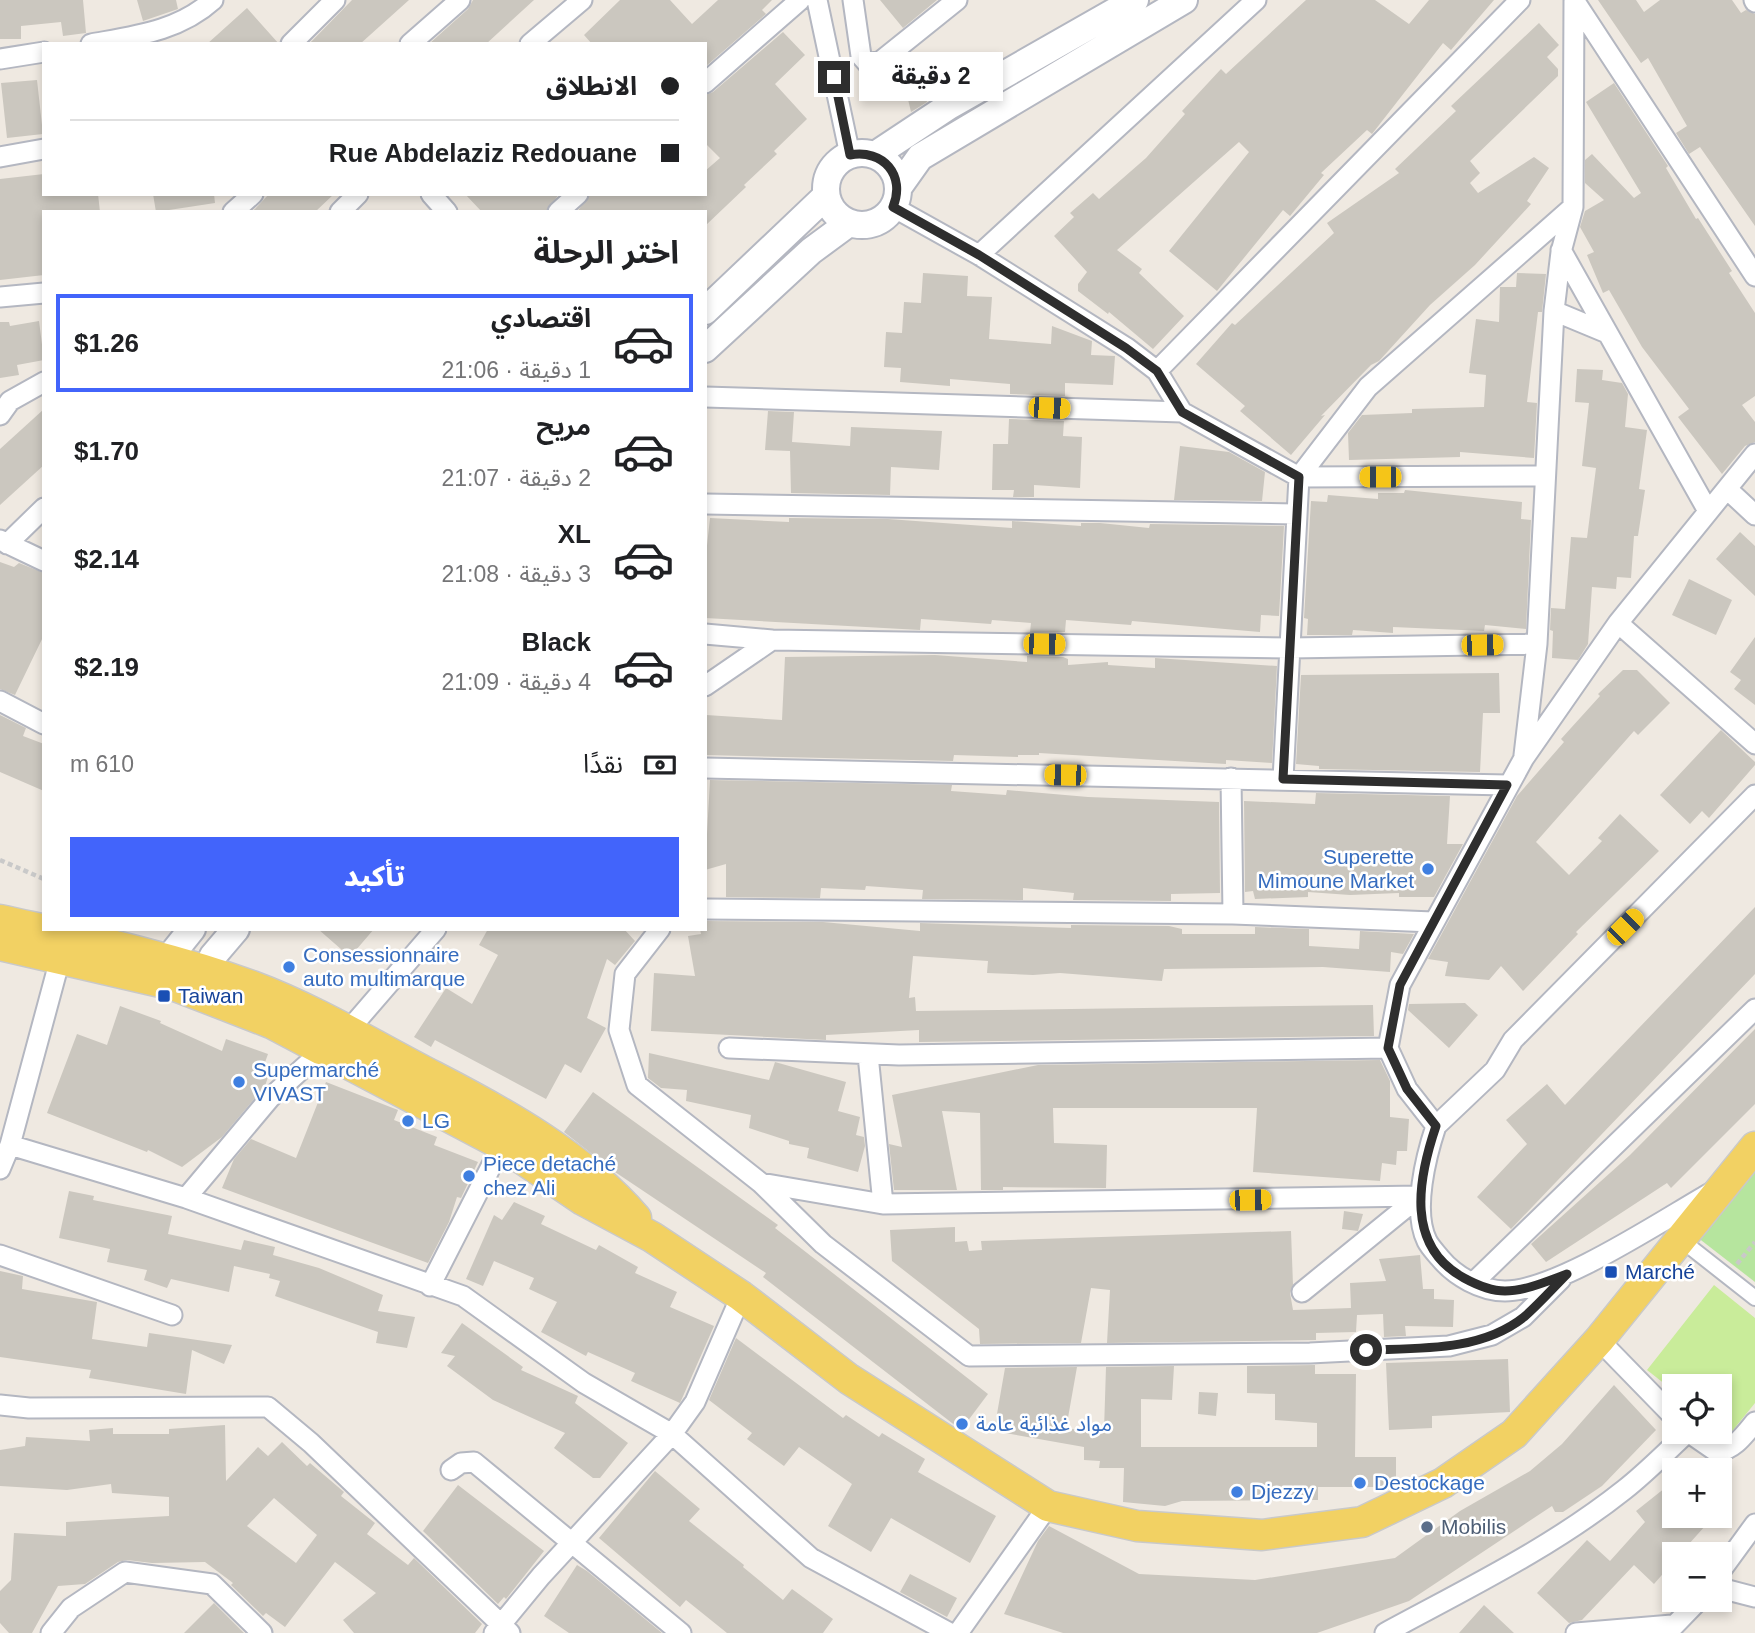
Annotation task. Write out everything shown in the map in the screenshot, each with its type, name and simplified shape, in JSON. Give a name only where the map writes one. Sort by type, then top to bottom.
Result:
[{"type":"main road","points":[[1135,0],[862,155],[833,167],[828,176],[826,196],[838,216],[849,223],[869,225],[887,215],[920,157],[1184,0]]},
{"type":"main road","points":[[862,155],[892,168],[896,198]]},
{"type":"main road","points":[[707,309],[826,196]]},
{"type":"main road","points":[[707,347],[811,251],[849,223]]},
{"type":"main road","points":[[0,920],[64,947],[283,999],[526,1128],[597,1180],[652,1237]]},
{"type":"main road","points":[[159,969],[190,931]]},
{"type":"main road","points":[[201,981],[213,956],[234,931]]},
{"type":"main road","points":[[0,945],[64,947]]},
{"type":"main road","points":[[201,981],[271,1023],[502,1145],[583,1200],[652,1237],[741,1296],[849,1379],[1048,1506],[1137,1525],[1262,1535],[1362,1522],[1443,1483],[1514,1434],[1599,1340],[1719,1188],[1755,1147]]},
{"type":"street","points":[[102,42],[147,34],[195,16],[213,0]]},
{"type":"street","points":[[293,42],[335,0]]},
{"type":"street","points":[[412,42],[460,0]]},
{"type":"street","points":[[532,42],[582,0]]},
{"type":"street","points":[[707,81],[800,0]]},
{"type":"street","points":[[817,0],[862,155]]},
{"type":"street","points":[[853,0],[861,56],[868,64],[881,61],[957,0]]},
{"type":"street","points":[[979,255],[1256,0]]},
{"type":"street","points":[[1157,371],[1520,0]]},
{"type":"street","points":[[1524,758],[1536,644],[1543,475],[1554,311],[1561,252],[1573,207],[1574,0]]},
{"type":"street","points":[[1574,0],[1755,276]]},
{"type":"street","points":[[0,59],[42,52]]},
{"type":"street","points":[[0,157],[42,149]]},
{"type":"street","points":[[235,210],[251,196]]},
{"type":"street","points":[[343,210],[356,196]]},
{"type":"street","points":[[433,196],[445,210]]},
{"type":"street","points":[[560,210],[576,196]]},
{"type":"street","points":[[896,198],[1157,371],[1182,412]]},
{"type":"street","points":[[1283,779],[1299,477],[1368,387],[1573,207]]},
{"type":"street","points":[[1555,222],[1561,252],[1708,511]]},
{"type":"street","points":[[0,297],[42,293]]},
{"type":"street","points":[[1554,311],[1606,333]]},
{"type":"street","points":[[3,404],[42,383]]},
{"type":"street","points":[[707,397],[1182,412],[1299,477],[1543,475]]},
{"type":"street","points":[[1436,1126],[1407,1089],[1388,1048],[1400,985],[1524,758],[1618,624],[1755,454]]},
{"type":"street","points":[[1727,489],[1755,515]]},
{"type":"street","points":[[707,504],[1295,514]]},
{"type":"street","points":[[42,510],[4,542],[42,560]]},
{"type":"street","points":[[1618,624],[1755,744]]},
{"type":"street","points":[[707,634],[772,640],[1290,648],[1536,644]]},
{"type":"street","points":[[707,685],[772,640]]},
{"type":"street","points":[[0,701],[41,718]]},
{"type":"street","points":[[707,768],[1507,785]]},
{"type":"street","points":[[1231,778],[1233,914]]},
{"type":"street","points":[[1719,1188],[1567,1274],[1537,1285],[1504,1291],[1473,1283],[1451,1271],[1426,1240],[1420,1196],[1425,1160],[1436,1126],[1495,1069],[1513,1040],[1755,795]]},
{"type":"street","points":[[707,909],[1233,914],[1433,922]]},
{"type":"street","points":[[347,1032],[434,931]]},
{"type":"street","points":[[658,931],[625,974],[619,1030],[637,1085],[761,1183],[823,1244],[969,1356],[1310,1353],[1449,1346],[1492,1335],[1523,1317],[1567,1274]]},
{"type":"street","points":[[0,1169],[10,1145],[64,947]]},
{"type":"street","points":[[1473,1283],[1755,1009]]},
{"type":"street","points":[[729,1048],[868,1055],[1388,1048]]},
{"type":"street","points":[[186,1199],[270,1098],[323,1051]]},
{"type":"street","points":[[868,1055],[883,1204]]},
{"type":"street","points":[[10,1145],[186,1199],[463,1296],[584,1383],[672,1434],[811,1558],[950,1633]]},
{"type":"street","points":[[430,1286],[502,1145]]},
{"type":"street","points":[[761,1183],[883,1204],[1420,1196]]},
{"type":"street","points":[[1302,1292],[1420,1196]]},
{"type":"street","points":[[1680,1239],[1755,1298]]},
{"type":"street","points":[[0,1255],[172,1315]]},
{"type":"street","points":[[0,1405],[29,1408],[268,1406],[311,1443],[502,1630],[572,1543],[672,1434],[695,1402],[741,1296]]},
{"type":"street","points":[[1599,1340],[1662,1405]]},
{"type":"street","points":[[1705,1444],[1717,1452],[1726,1450],[1740,1441],[1755,1422]]},
{"type":"street","points":[[1385,1633],[1499,1572],[1566,1530],[1624,1490],[1675,1444]]},
{"type":"street","points":[[451,1470],[461,1463],[474,1462],[681,1633]]},
{"type":"street","points":[[958,1633],[1048,1506]]},
{"type":"street","points":[[1732,1556],[1755,1524]]},
{"type":"street","points":[[51,1633],[71,1608],[125,1572],[212,1584],[262,1633]]},
{"type":"street","points":[[1732,1591],[1755,1597]]},
{"type":"street","points":[[1576,1633],[1670,1629],[1687,1612]]},
{"type":"path","points":[[0,860],[42,878]]},
{"type":"path","points":[[1727,1276],[1755,1242]]},
{"type":"green space","points":[[1755,1163],[1755,1282],[1697,1237]]},
{"type":"green space","points":[[1714,1285],[1755,1318],[1755,1403],[1732,1431],[1732,1374],[1662,1374],[1662,1382],[1647,1370]]},
{"type":"building","points":[[0,0],[83,0],[86,33],[63,36],[61,22],[21,26],[21,39],[0,39]]},
{"type":"building","points":[[137,0],[176,0],[178,9],[143,21]]},
{"type":"building","points":[[352,0],[409,0],[362,42],[311,42]]},
{"type":"building","points":[[473,0],[534,0],[488,42],[431,42],[468,9]]},
{"type":"building","points":[[620,0],[670,0],[692,24],[718,0],[772,0],[762,10],[766,14],[707,65],[707,42],[590,42],[584,35]]},
{"type":"building","points":[[880,0],[937,0],[903,28]]},
{"type":"building","points":[[1306,0],[1375,0],[1409,24],[1429,0],[1494,0],[1451,50],[1443,43],[1372,134],[1367,130],[1321,173],[1324,175],[1290,216],[1283,210],[1217,291],[1169,251],[1249,152],[1239,142],[1117,250],[1142,269],[1139,273],[1184,316],[1153,349],[1109,312],[1108,314],[1078,291],[1078,284],[1087,272],[1054,236],[1074,217],[1070,213],[1093,193],[1099,199],[1146,158],[1185,114],[1182,111],[1221,69],[1226,74]]},
{"type":"building","points":[[1598,0],[1636,0],[1644,12],[1660,0],[1732,0],[1741,13],[1746,10],[1755,14],[1755,226],[1700,147],[1689,154],[1676,133],[1687,126],[1648,58],[1641,63]]},
{"type":"building","points":[[247,8],[277,42],[209,42]]},
{"type":"building","points":[[1539,23],[1559,45],[1547,57],[1558,69],[1558,76],[1470,161],[1480,173],[1470,183],[1478,193],[1534,157],[1549,168],[1527,201],[1531,204],[1475,265],[1430,305],[1379,361],[1371,365],[1321,416],[1325,415],[1291,455],[1240,411],[1245,406],[1196,364],[1232,323],[1235,325],[1334,233],[1327,223],[1399,173],[1395,169],[1456,111],[1451,106]]},
{"type":"building","points":[[783,32],[805,55],[775,84],[807,119],[774,151],[777,154],[744,185],[746,187],[707,224],[707,210],[578,210],[589,196],[707,196],[707,169],[720,158],[707,145],[707,94]]},
{"type":"building","points":[[37,80],[42,134],[7,138],[1,83]]},
{"type":"building","points":[[1614,83],[1668,166],[1666,168],[1696,219],[1698,218],[1732,271],[1729,273],[1755,313],[1755,396],[1742,405],[1755,422],[1755,442],[1745,446],[1722,474],[1678,417],[1689,409],[1642,347],[1609,290],[1603,293],[1587,255],[1594,252],[1580,227],[1585,211],[1604,200],[1585,183],[1585,160],[1592,154],[1634,198],[1641,193],[1586,102]]},
{"type":"building","points":[[924,87],[927,102],[911,112],[906,91]]},
{"type":"building","points":[[42,174],[42,196],[98,196],[100,210],[42,210],[42,275],[0,280],[0,179]]},
{"type":"building","points":[[153,196],[214,196],[215,203],[156,210]]},
{"type":"building","points":[[267,196],[332,196],[317,210],[254,210]]},
{"type":"building","points":[[467,196],[558,196],[547,210],[480,210]]},
{"type":"building","points":[[923,273],[968,276],[967,296],[992,297],[989,339],[1051,344],[1052,326],[1092,341],[1091,355],[1115,356],[1113,385],[1065,383],[1065,396],[1010,394],[1010,384],[950,379],[950,386],[900,382],[901,368],[884,367],[886,332],[902,333],[904,302],[921,303]]},
{"type":"building","points":[[1517,273],[1546,274],[1542,312],[1538,312],[1527,402],[1537,403],[1534,458],[1460,452],[1460,457],[1349,460],[1348,433],[1362,415],[1412,413],[1412,409],[1484,407],[1486,375],[1469,373],[1476,319],[1499,322],[1500,287],[1516,287]]},
{"type":"building","points":[[39,321],[42,360],[17,365],[19,375],[0,378],[0,322],[9,322],[10,326]]},
{"type":"building","points":[[1577,369],[1603,370],[1602,380],[1622,383],[1628,394],[1625,427],[1647,430],[1639,489],[1645,490],[1638,536],[1634,536],[1631,578],[1617,577],[1616,589],[1592,587],[1588,644],[1578,660],[1552,658],[1553,631],[1550,630],[1551,608],[1565,609],[1571,537],[1587,538],[1596,468],[1582,466],[1589,403],[1575,402]]},
{"type":"building","points":[[42,411],[42,467],[0,505],[0,449]]},
{"type":"building","points":[[768,411],[794,412],[792,442],[850,446],[851,427],[942,431],[939,470],[891,467],[890,495],[791,493],[790,451],[765,450]]},
{"type":"building","points":[[1009,419],[1064,421],[1063,436],[1082,437],[1080,488],[1034,485],[1034,497],[1013,497],[1014,490],[992,490],[993,444],[1008,444]]},
{"type":"building","points":[[1180,446],[1229,452],[1265,472],[1262,501],[1174,500]]},
{"type":"building","points":[[1405,490],[1522,502],[1521,519],[1531,520],[1526,629],[1485,625],[1484,631],[1393,627],[1393,633],[1353,630],[1352,635],[1307,635],[1308,619],[1304,618],[1311,501],[1327,502],[1328,495],[1378,499],[1378,493],[1404,493]]},
{"type":"building","points":[[710,518],[789,522],[789,518],[888,519],[1012,528],[1012,521],[1081,526],[1081,523],[1100,523],[1149,528],[1150,524],[1284,526],[1279,616],[1261,615],[1260,632],[1132,621],[1131,625],[1066,620],[1065,632],[1030,632],[1031,623],[992,620],[991,624],[921,619],[920,630],[707,618],[707,546]]},
{"type":"building","points":[[1740,532],[1755,546],[1755,596],[1716,559]]},
{"type":"building","points":[[0,562],[14,567],[19,563],[42,572],[42,639],[15,695],[0,689]]},
{"type":"building","points":[[1689,579],[1732,600],[1716,635],[1672,615]]},
{"type":"building","points":[[1755,637],[1755,705],[1734,689],[1741,680],[1730,672]]},
{"type":"building","points":[[935,655],[1027,662],[1027,656],[1063,657],[1068,659],[1068,665],[1108,662],[1108,665],[1155,668],[1155,658],[1277,666],[1272,763],[1226,760],[1226,764],[1039,753],[1018,757],[954,755],[953,761],[707,755],[707,715],[782,720],[785,657]]},
{"type":"building","points":[[1623,670],[1637,670],[1670,703],[1638,735],[1634,731],[1536,842],[1569,875],[1602,841],[1598,838],[1620,814],[1659,851],[1576,932],[1578,934],[1523,991],[1501,966],[1489,980],[1445,976],[1448,962],[1428,959],[1517,796],[1564,742],[1561,739],[1600,696],[1598,694]]},
{"type":"building","points":[[1499,673],[1500,713],[1483,713],[1480,772],[1319,769],[1319,766],[1296,764],[1301,675]]},
{"type":"building","points":[[0,715],[26,728],[23,736],[42,743],[42,790],[0,772]]},
{"type":"building","points":[[1721,730],[1755,765],[1709,818],[1702,811],[1690,824],[1660,795]]},
{"type":"building","points":[[710,780],[952,785],[951,791],[1006,795],[1007,790],[1088,797],[1219,802],[1220,893],[1171,894],[1171,901],[1073,900],[1074,893],[1023,888],[1023,900],[922,899],[923,890],[866,886],[865,890],[821,888],[820,898],[726,897],[726,864],[707,869]]},
{"type":"building","points":[[1316,793],[1450,796],[1447,844],[1463,844],[1434,897],[1399,897],[1399,893],[1350,895],[1308,892],[1308,897],[1255,899],[1253,891],[1245,892],[1244,801],[1315,804]]},
{"type":"building","points":[[1755,907],[1755,974],[1511,1229],[1477,1197],[1527,1144],[1506,1120],[1547,1084],[1565,1105]]},
{"type":"building","points":[[707,921],[823,922],[920,931],[920,923],[1071,928],[1071,925],[1169,926],[1182,929],[1182,934],[1255,934],[1255,927],[1309,929],[1309,946],[1359,949],[1360,931],[1414,934],[1403,954],[1391,952],[1390,972],[1323,967],[1164,969],[1162,981],[1060,973],[987,973],[988,961],[913,956],[909,998],[915,997],[916,1011],[1373,1005],[1374,1036],[919,1042],[919,1030],[826,1035],[826,1040],[651,1031],[654,973],[695,976],[688,936],[701,934],[700,931],[707,931]]},
{"type":"building","points":[[320,931],[372,931],[350,957]]},
{"type":"building","points":[[487,931],[626,931],[635,941],[615,965],[607,959],[587,1018],[606,1028],[581,1073],[565,1064],[546,1099],[435,1040],[431,1047],[414,1037],[446,988],[472,1004],[498,955],[479,945]]},
{"type":"building","points":[[1465,1003],[1478,1015],[1449,1048],[1408,1010],[1409,1004]]},
{"type":"building","points":[[120,1006],[161,1021],[160,1023],[222,1051],[226,1039],[268,1054],[263,1068],[270,1071],[265,1086],[222,1137],[182,1167],[148,1150],[147,1152],[47,1113],[77,1034],[107,1045]]},
{"type":"building","points":[[1755,1029],[1755,1104],[1671,1188],[1667,1183],[1546,1262],[1531,1244],[1630,1155]]},
{"type":"building","points":[[649,1053],[769,1080],[775,1062],[846,1082],[838,1111],[860,1117],[856,1135],[864,1137],[865,1146],[858,1172],[807,1158],[809,1148],[789,1144],[789,1141],[749,1128],[751,1115],[686,1101],[687,1090],[661,1088],[648,1078]]},
{"type":"building","points":[[1380,1060],[1390,1081],[1390,1117],[1409,1119],[1407,1151],[1397,1151],[1396,1165],[1382,1163],[1380,1181],[1253,1172],[1257,1108],[1053,1108],[1054,1143],[1107,1145],[1106,1188],[1003,1187],[1003,1190],[981,1190],[980,1113],[942,1111],[957,1190],[894,1190],[889,1144],[902,1147],[892,1095],[1038,1065]]},
{"type":"building","points":[[326,1082],[398,1110],[394,1120],[437,1137],[434,1145],[478,1162],[461,1198],[457,1197],[449,1222],[428,1263],[222,1188],[234,1159],[251,1139],[296,1158]]},
{"type":"building","points":[[593,1092],[778,1225],[775,1228],[988,1394],[961,1430],[763,1277],[766,1273],[615,1172],[564,1132]]},
{"type":"building","points":[[69,1191],[94,1196],[93,1200],[172,1216],[168,1234],[241,1250],[244,1240],[275,1247],[273,1255],[319,1268],[383,1295],[378,1311],[415,1317],[407,1348],[376,1343],[378,1332],[275,1296],[280,1281],[269,1278],[270,1274],[234,1266],[229,1292],[171,1279],[167,1288],[144,1280],[147,1270],[107,1262],[110,1249],[59,1238]]},
{"type":"building","points":[[514,1202],[545,1216],[541,1224],[596,1250],[599,1245],[638,1267],[635,1273],[677,1292],[670,1307],[714,1326],[680,1403],[631,1381],[635,1373],[588,1352],[586,1356],[541,1332],[557,1302],[529,1289],[534,1278],[494,1261],[483,1286],[466,1279],[494,1215],[502,1220]]},
{"type":"building","points":[[1344,1211],[1363,1214],[1358,1231],[1342,1229]]},
{"type":"building","points":[[955,1227],[955,1242],[967,1241],[969,1251],[982,1250],[981,1241],[1291,1231],[1293,1285],[1290,1293],[1293,1310],[1351,1308],[1350,1283],[1386,1281],[1379,1259],[1420,1255],[1423,1289],[1434,1289],[1434,1299],[1454,1300],[1453,1327],[1405,1326],[1406,1336],[1384,1337],[1383,1314],[1357,1315],[1356,1332],[1316,1333],[1316,1340],[1107,1343],[1110,1290],[1091,1288],[1081,1343],[980,1344],[979,1329],[892,1261],[890,1230]]},
{"type":"building","points":[[0,1271],[23,1276],[22,1289],[97,1302],[92,1339],[147,1347],[149,1333],[232,1345],[224,1364],[192,1350],[186,1394],[89,1378],[91,1370],[0,1357]]},
{"type":"building","points":[[462,1323],[523,1367],[521,1370],[578,1396],[575,1403],[628,1443],[600,1478],[593,1478],[554,1448],[565,1433],[493,1400],[447,1366],[455,1356],[441,1353]]},
{"type":"building","points":[[736,1338],[843,1418],[846,1415],[879,1437],[882,1433],[925,1459],[918,1472],[996,1516],[970,1563],[891,1518],[871,1552],[828,1526],[852,1484],[799,1447],[784,1466],[747,1439],[752,1433],[709,1400]]},
{"type":"building","points":[[1508,1359],[1510,1412],[1432,1416],[1432,1428],[1389,1430],[1386,1363]]},
{"type":"building","points":[[1315,1365],[1315,1374],[1356,1374],[1355,1457],[1396,1457],[1396,1478],[1385,1487],[1318,1487],[1318,1500],[1182,1501],[1165,1506],[1123,1502],[1124,1468],[1099,1468],[1100,1461],[1084,1460],[1084,1447],[994,1431],[1005,1368],[1077,1367],[1066,1429],[1104,1430],[1106,1367],[1174,1366],[1172,1400],[1141,1399],[1141,1447],[1317,1447],[1317,1423],[1275,1420],[1275,1394],[1247,1393],[1247,1366]]},
{"type":"building","points":[[1614,1385],[1656,1430],[1602,1486],[1563,1512],[1555,1512],[1552,1506],[1409,1601],[1317,1633],[1063,1633],[1004,1614],[1038,1541],[1049,1526],[1139,1574],[1255,1580],[1395,1558],[1460,1511],[1530,1471],[1562,1444]]},
{"type":"building","points":[[1199,1392],[1218,1393],[1216,1416],[1198,1414]]},
{"type":"building","points":[[225,1425],[226,1481],[258,1447],[268,1456],[282,1442],[307,1466],[310,1463],[344,1492],[341,1496],[375,1523],[367,1534],[408,1565],[414,1558],[482,1624],[475,1633],[354,1633],[343,1620],[376,1593],[335,1562],[285,1627],[266,1613],[263,1616],[231,1585],[233,1583],[205,1562],[152,1563],[127,1560],[118,1562],[85,1584],[58,1586],[32,1633],[9,1633],[0,1623],[0,1591],[11,1580],[14,1533],[66,1536],[66,1522],[169,1516],[169,1497],[112,1493],[111,1484],[67,1490],[0,1486],[0,1450],[25,1446],[26,1437],[90,1441],[89,1430],[113,1428],[113,1434],[169,1434],[169,1429]],"holes":[[[274,1498],[317,1535],[296,1563],[247,1526]]]},
{"type":"building","points":[[655,1471],[700,1509],[689,1521],[744,1565],[743,1567],[783,1600],[792,1589],[833,1619],[823,1633],[727,1633],[686,1600],[680,1607],[599,1538]]},
{"type":"building","points":[[458,1485],[544,1551],[506,1599],[504,1597],[498,1604],[423,1531]]},
{"type":"building","points":[[1662,1490],[1662,1528],[1703,1528],[1691,1542],[1662,1542],[1662,1575],[1654,1584],[1634,1565],[1582,1620],[1569,1623],[1537,1593],[1587,1540],[1610,1561],[1645,1522],[1636,1511]]},
{"type":"building","points":[[577,1565],[662,1633],[569,1633],[544,1616]]},
{"type":"building","points":[[910,1574],[957,1598],[947,1617],[900,1592]]},
{"type":"building","points":[[214,1603],[244,1633],[184,1633]]},
{"type":"building","points":[[1484,1605],[1514,1633],[1459,1633]]},
{"type":"place","name":"Superette Mimoune Market","points":[[1428,869]]},
{"type":"place","name":"Consessionnaire auto multimarque","points":[[289,967]]},
{"type":"place","name":"Taiwan","points":[[164,996]]},
{"type":"place","name":"Supermarché VIVAST","points":[[239,1082]]},
{"type":"place","name":"LG","points":[[408,1121]]},
{"type":"place","name":"Piece detaché chez Ali","points":[[469,1176]]},
{"type":"place","name":"Marché","points":[[1611,1272]]},
{"type":"place","name":"مواد غذائية عامة","points":[[962,1424]]},
{"type":"place","name":"Destockage","points":[[1360,1483]]},
{"type":"place","name":"Djezzy","points":[[1237,1492]]},
{"type":"place","name":"Mobilis","points":[[1427,1527]]},
{"type":"route","points":[[834,77],[850,155],[863,152],[875,155],[892,168],[898,188],[893,207],[979,255],[1126,348],[1157,371],[1182,412],[1299,477],[1283,779],[1507,785],[1400,985],[1388,1048],[1407,1089],[1436,1126],[1425,1160],[1420,1196],[1426,1240],[1451,1271],[1473,1283],[1504,1291],[1537,1285],[1567,1274],[1523,1317],[1492,1335],[1449,1346],[1366,1350]]}]
